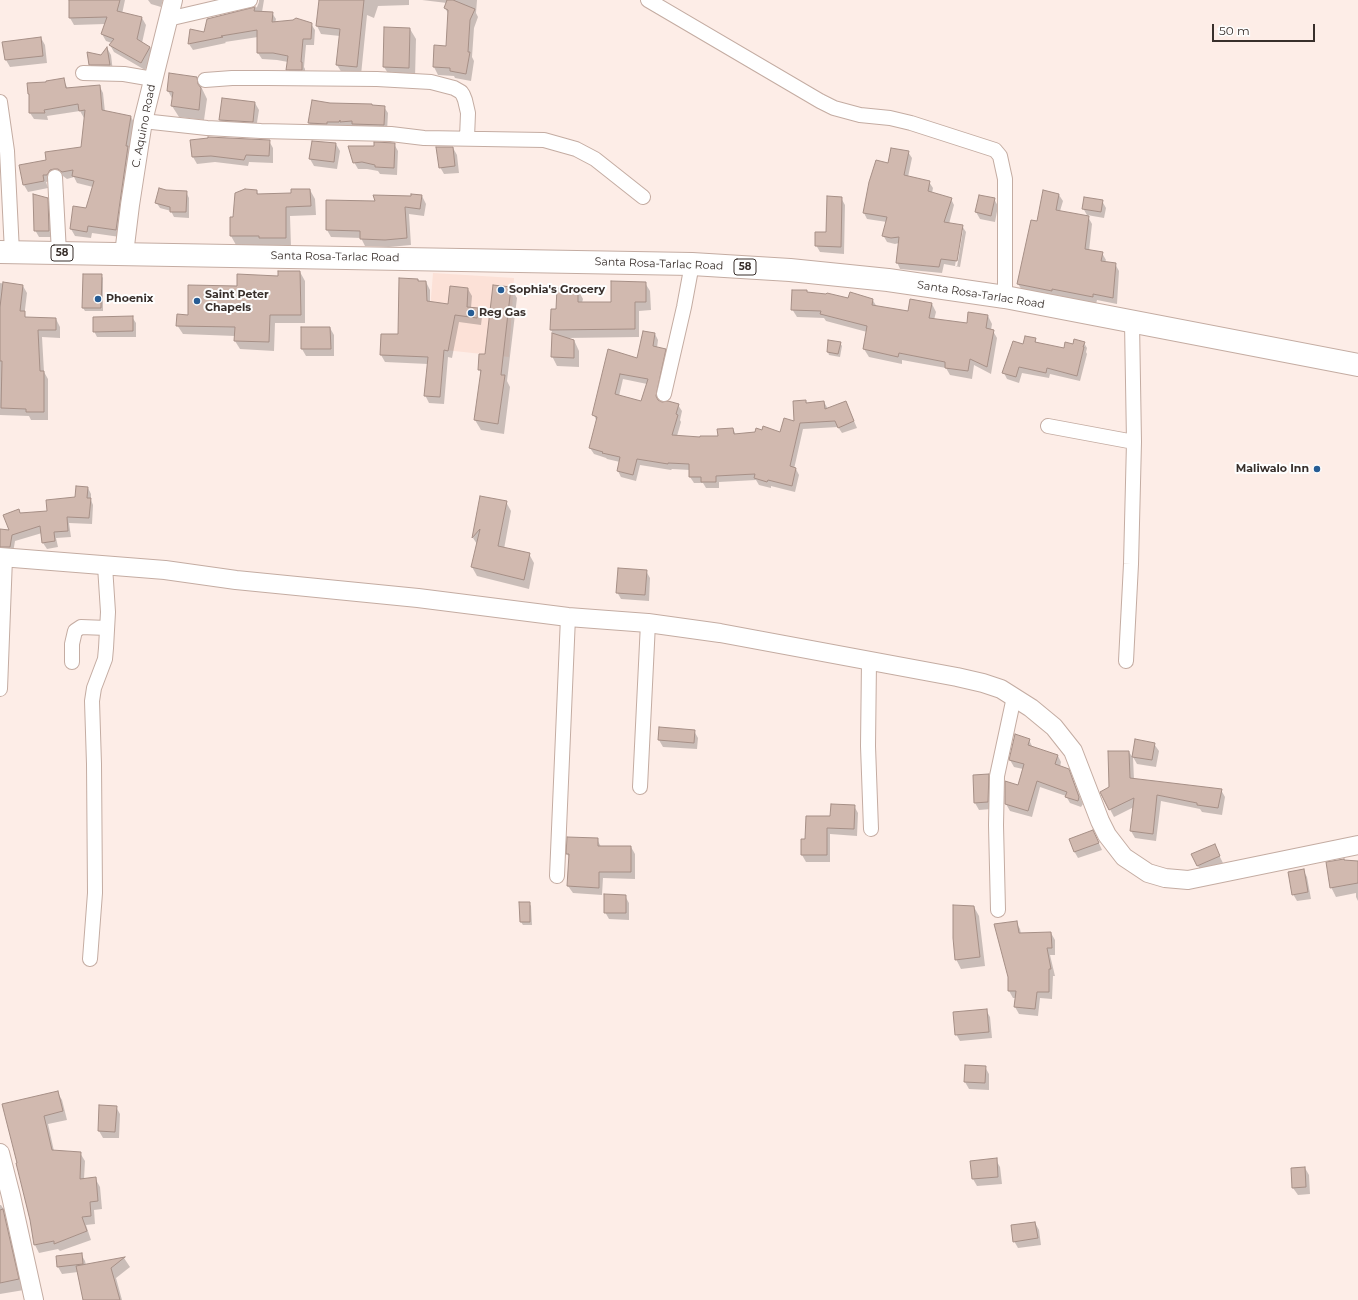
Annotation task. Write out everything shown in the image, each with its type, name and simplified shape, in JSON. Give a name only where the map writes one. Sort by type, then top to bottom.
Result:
[{"type":"highway","name":"Santa Rosa-Tarlac Road","points":[[6,252],[692,264],[790,270],[924,285],[1005,297],[1358,365]]},
{"type":"street","name":"C. Aquino Road","points":[[124,254],[143,121],[173,0]]},
{"type":"street","points":[[168,19],[250,0]]},
{"type":"street","points":[[648,0],[834,108],[860,115],[890,118],[911,123],[995,150],[1000,156],[1005,179],[1005,297]]},
{"type":"street","points":[[83,73],[124,74],[153,79]]},
{"type":"street","points":[[205,80],[232,78],[330,78],[404,79],[431,82],[454,88],[463,95],[468,113],[467,138]]},
{"type":"street","points":[[0,102],[7,151],[6,252]]},
{"type":"street","points":[[143,121],[207,128],[308,133],[391,134],[424,138],[544,140],[565,145],[595,159],[643,197]]},
{"type":"street","points":[[55,177],[59,253]]},
{"type":"street","points":[[664,394],[684,307],[692,264]]},
{"type":"street","points":[[1126,661],[1131,557],[1134,442],[1132,322]]},
{"type":"street","points":[[1048,426],[1134,442]]},
{"type":"street","points":[[0,689],[3,557],[165,570],[236,580],[418,598],[568,617],[648,623],[720,633],[937,673],[994,686],[1014,697],[1042,716],[1054,727],[1073,751],[1107,835],[1124,857],[1148,873],[1165,878],[1188,880],[1358,845]]},
{"type":"street","points":[[90,959],[95,893],[92,701],[94,688],[105,659],[108,612],[105,566]]},
{"type":"street","points":[[556,876],[568,617]]},
{"type":"street","points":[[640,787],[648,623]]},
{"type":"street","points":[[72,662],[72,644],[75,631],[80,628],[107,628]]},
{"type":"street","points":[[869,661],[868,746],[870,829]]},
{"type":"street","points":[[998,910],[996,825],[998,776],[1014,697]]},
{"type":"street","points":[[0,1153],[34,1300]]},
{"type":"shaded area","name":"Reg Gas","points":[[433,273],[514,278],[509,357],[427,348]]},
{"type":"building","points":[[69,0],[120,0],[117,11],[142,17],[137,39],[150,47],[141,63],[109,45],[114,39],[101,34],[107,17],[69,18]]},
{"type":"building","points":[[319,0],[364,0],[357,67],[336,65],[340,29],[316,26]]},
{"type":"building","points":[[447,0],[453,0],[475,9],[470,20],[468,52],[470,52],[466,74],[450,71],[450,68],[433,67],[434,45],[446,46],[448,10],[444,8]]},
{"type":"building","points":[[255,7],[254,11],[273,12],[272,22],[293,20],[296,18],[312,23],[311,39],[303,39],[301,62],[302,70],[286,70],[288,56],[273,53],[257,53],[257,30],[221,36],[223,37],[188,44],[190,29],[204,32],[207,19]]},
{"type":"building","points":[[384,27],[410,28],[409,68],[383,67]]},
{"type":"building","points":[[41,37],[43,56],[5,60],[2,42]]},
{"type":"building","points":[[107,47],[110,65],[89,65],[87,52],[101,55]]},
{"type":"building","points":[[169,73],[197,77],[198,84],[201,88],[199,110],[171,106],[173,92],[167,91]]},
{"type":"building","points":[[64,78],[66,88],[100,85],[102,110],[131,116],[116,230],[88,226],[87,232],[70,229],[73,206],[86,208],[94,181],[72,176],[73,170],[62,172],[58,169],[50,170],[47,175],[43,175],[44,181],[23,185],[19,165],[46,160],[45,152],[81,147],[85,110],[79,111],[78,104],[44,110],[45,113],[29,113],[29,94],[27,83],[46,82]]},
{"type":"building","points":[[222,98],[255,102],[253,122],[219,120]]},
{"type":"building","points":[[312,100],[330,103],[372,104],[385,106],[384,125],[352,124],[352,121],[340,122],[340,120],[339,122],[327,122],[327,124],[308,123]]},
{"type":"building","points":[[208,137],[270,140],[269,156],[246,155],[244,160],[211,156],[192,157],[190,140]]},
{"type":"building","points":[[312,141],[336,143],[334,162],[309,159]]},
{"type":"building","points":[[374,142],[395,143],[394,168],[375,167],[375,165],[362,162],[353,163],[348,146],[374,146]]},
{"type":"building","points":[[436,147],[453,147],[455,166],[439,168]]},
{"type":"building","points":[[891,148],[909,151],[904,175],[930,181],[928,191],[952,198],[944,222],[963,225],[957,261],[941,259],[939,267],[896,263],[899,237],[891,238],[882,236],[887,217],[863,213],[869,182],[876,160],[888,163]]},
{"type":"building","points":[[159,188],[166,190],[187,191],[186,212],[170,212],[170,207],[155,203]]},
{"type":"building","points":[[245,189],[257,190],[257,194],[291,193],[291,189],[310,189],[311,206],[286,207],[286,238],[230,236],[230,217],[233,217],[235,193]]},
{"type":"building","points":[[1043,190],[1059,194],[1056,210],[1089,216],[1085,249],[1103,252],[1101,261],[1116,263],[1113,298],[1093,294],[1093,297],[1017,284],[1031,220],[1037,221]]},
{"type":"building","points":[[33,194],[48,198],[49,231],[34,231]]},
{"type":"building","points":[[411,194],[422,195],[420,209],[405,207],[407,238],[385,240],[360,239],[360,231],[326,230],[326,200],[375,201],[373,195],[411,196]]},
{"type":"building","points":[[979,195],[995,198],[991,216],[975,212]]},
{"type":"building","points":[[827,196],[842,197],[841,247],[815,246],[815,232],[826,232]]},
{"type":"building","points":[[1084,197],[1103,200],[1101,212],[1082,209]]},
{"type":"building","points":[[278,271],[300,271],[301,315],[270,315],[269,342],[234,341],[235,327],[176,326],[177,314],[188,315],[188,285],[237,286],[237,274],[278,276]]},
{"type":"building","points":[[83,274],[102,274],[101,308],[82,308]]},
{"type":"building","points":[[399,278],[426,281],[427,301],[448,304],[450,286],[468,288],[467,307],[478,308],[477,318],[455,315],[448,351],[444,350],[440,397],[424,396],[428,357],[380,355],[381,334],[398,334]]},
{"type":"building","points":[[611,281],[646,282],[646,302],[635,302],[635,329],[550,330],[551,309],[556,309],[557,288],[578,289],[578,302],[611,302]]},
{"type":"building","points":[[3,282],[23,285],[20,311],[25,311],[25,317],[56,318],[56,330],[38,330],[40,371],[44,371],[44,412],[26,412],[26,409],[1,408],[2,361],[0,361],[0,307]]},
{"type":"building","points":[[493,285],[511,287],[501,375],[505,375],[498,424],[474,420],[481,370],[478,370],[479,354],[485,354]]},
{"type":"building","points":[[792,290],[807,290],[807,292],[827,293],[848,298],[850,292],[873,299],[872,305],[908,311],[910,299],[932,303],[929,318],[967,323],[968,312],[988,315],[986,328],[994,330],[987,367],[970,359],[968,371],[945,368],[945,362],[899,353],[898,357],[863,349],[867,326],[820,314],[821,311],[791,310]]},
{"type":"building","points":[[133,316],[133,331],[93,332],[93,317]]},
{"type":"building","points":[[301,327],[330,327],[331,349],[301,349]]},
{"type":"building","points":[[643,331],[655,333],[653,346],[666,349],[656,396],[658,400],[662,402],[668,401],[679,404],[676,414],[678,415],[672,435],[700,437],[718,436],[717,429],[733,428],[734,434],[755,432],[756,428],[762,430],[763,426],[780,432],[784,418],[794,421],[793,401],[806,400],[806,403],[824,401],[825,409],[846,401],[854,421],[838,428],[835,421],[800,423],[790,466],[796,468],[792,486],[768,480],[767,482],[754,478],[755,474],[716,476],[716,482],[701,482],[701,477],[689,477],[689,464],[668,464],[637,459],[633,475],[617,471],[620,457],[589,448],[597,417],[592,415],[608,349],[637,358]],"holes":[[[620,374],[648,379],[641,401],[615,394]]]},
{"type":"building","points":[[552,333],[574,340],[574,358],[551,357]]},
{"type":"building","points":[[1025,336],[1036,338],[1035,342],[1064,348],[1065,342],[1073,344],[1074,339],[1085,342],[1077,376],[1047,368],[1046,373],[1019,367],[1016,377],[1002,373],[1013,341],[1023,344]]},
{"type":"building","points":[[828,340],[841,342],[838,354],[827,352]]},
{"type":"building","points":[[76,486],[88,487],[87,498],[91,498],[89,518],[67,517],[68,531],[54,532],[55,541],[42,543],[40,526],[12,535],[10,547],[0,547],[0,529],[9,530],[3,515],[19,509],[20,513],[47,511],[46,500],[75,497]]},
{"type":"building","points":[[480,496],[507,501],[498,546],[530,553],[524,580],[471,567],[480,529],[472,538]]},
{"type":"building","points":[[618,568],[647,570],[645,595],[616,593]]},
{"type":"building","points":[[659,727],[695,730],[694,743],[658,740]]},
{"type":"building","points":[[1015,734],[1030,739],[1028,745],[1058,755],[1055,764],[1069,769],[1079,797],[1078,801],[1065,797],[1067,792],[1037,781],[1028,811],[1005,804],[1005,781],[1018,785],[1024,764],[1009,760]]},
{"type":"building","points":[[1135,739],[1155,743],[1152,760],[1132,757]]},
{"type":"building","points":[[1108,751],[1129,751],[1130,778],[1222,789],[1218,808],[1197,805],[1197,803],[1157,795],[1153,834],[1130,831],[1134,798],[1109,810],[1100,792],[1109,787]]},
{"type":"building","points":[[989,774],[988,802],[974,803],[973,775]]},
{"type":"building","points":[[831,804],[855,805],[854,829],[827,828],[827,855],[801,855],[801,839],[805,839],[806,816],[830,816]]},
{"type":"building","points":[[1093,830],[1099,843],[1074,852],[1069,839]]},
{"type":"building","points":[[567,837],[598,838],[598,846],[631,846],[631,872],[599,872],[599,888],[567,886],[569,854],[566,854]]},
{"type":"building","points":[[1215,844],[1220,856],[1197,866],[1191,854]]},
{"type":"building","points":[[1344,859],[1358,861],[1358,883],[1330,888],[1326,862]]},
{"type":"building","points":[[1304,869],[1308,892],[1292,895],[1288,872]]},
{"type":"building","points":[[604,894],[626,895],[626,913],[604,913]]},
{"type":"building","points":[[519,902],[530,902],[530,922],[520,922]]},
{"type":"building","points":[[953,905],[974,906],[980,957],[955,960]]},
{"type":"building","points":[[1017,921],[1019,933],[1051,932],[1052,948],[1047,948],[1051,969],[1049,969],[1049,992],[1037,992],[1035,1009],[1014,1007],[1016,991],[1008,991],[1008,977],[994,924]]},
{"type":"building","points":[[987,1009],[989,1032],[955,1035],[953,1012]]},
{"type":"building","points":[[965,1065],[986,1066],[985,1083],[964,1082]]},
{"type":"building","points":[[58,1091],[63,1111],[44,1116],[52,1150],[81,1152],[80,1179],[96,1177],[98,1201],[90,1202],[91,1216],[82,1217],[87,1231],[54,1244],[54,1241],[34,1245],[30,1220],[2,1104]]},
{"type":"building","points":[[99,1105],[117,1106],[115,1132],[98,1131]]},
{"type":"building","points":[[997,1158],[998,1177],[972,1179],[970,1161]]},
{"type":"building","points":[[1305,1167],[1306,1187],[1292,1188],[1291,1168]]},
{"type":"building","points":[[3,1209],[19,1279],[0,1283],[0,1210]]},
{"type":"building","points":[[1035,1222],[1038,1238],[1013,1242],[1011,1225]]},
{"type":"building","points":[[82,1253],[83,1264],[57,1267],[56,1256]]},
{"type":"building","points":[[125,1257],[111,1268],[120,1300],[83,1300],[76,1266]]},
{"type":"place","name":"Sophia's Grocery","points":[[501,290]]},
{"type":"place","name":"Phoenix","points":[[98,299]]},
{"type":"place","name":"Saint Peter Chapels","points":[[197,301]]},
{"type":"place","name":"Reg Gas","points":[[471,313]]},
{"type":"place","name":"Maliwalo Inn","points":[[1317,469]]}]
